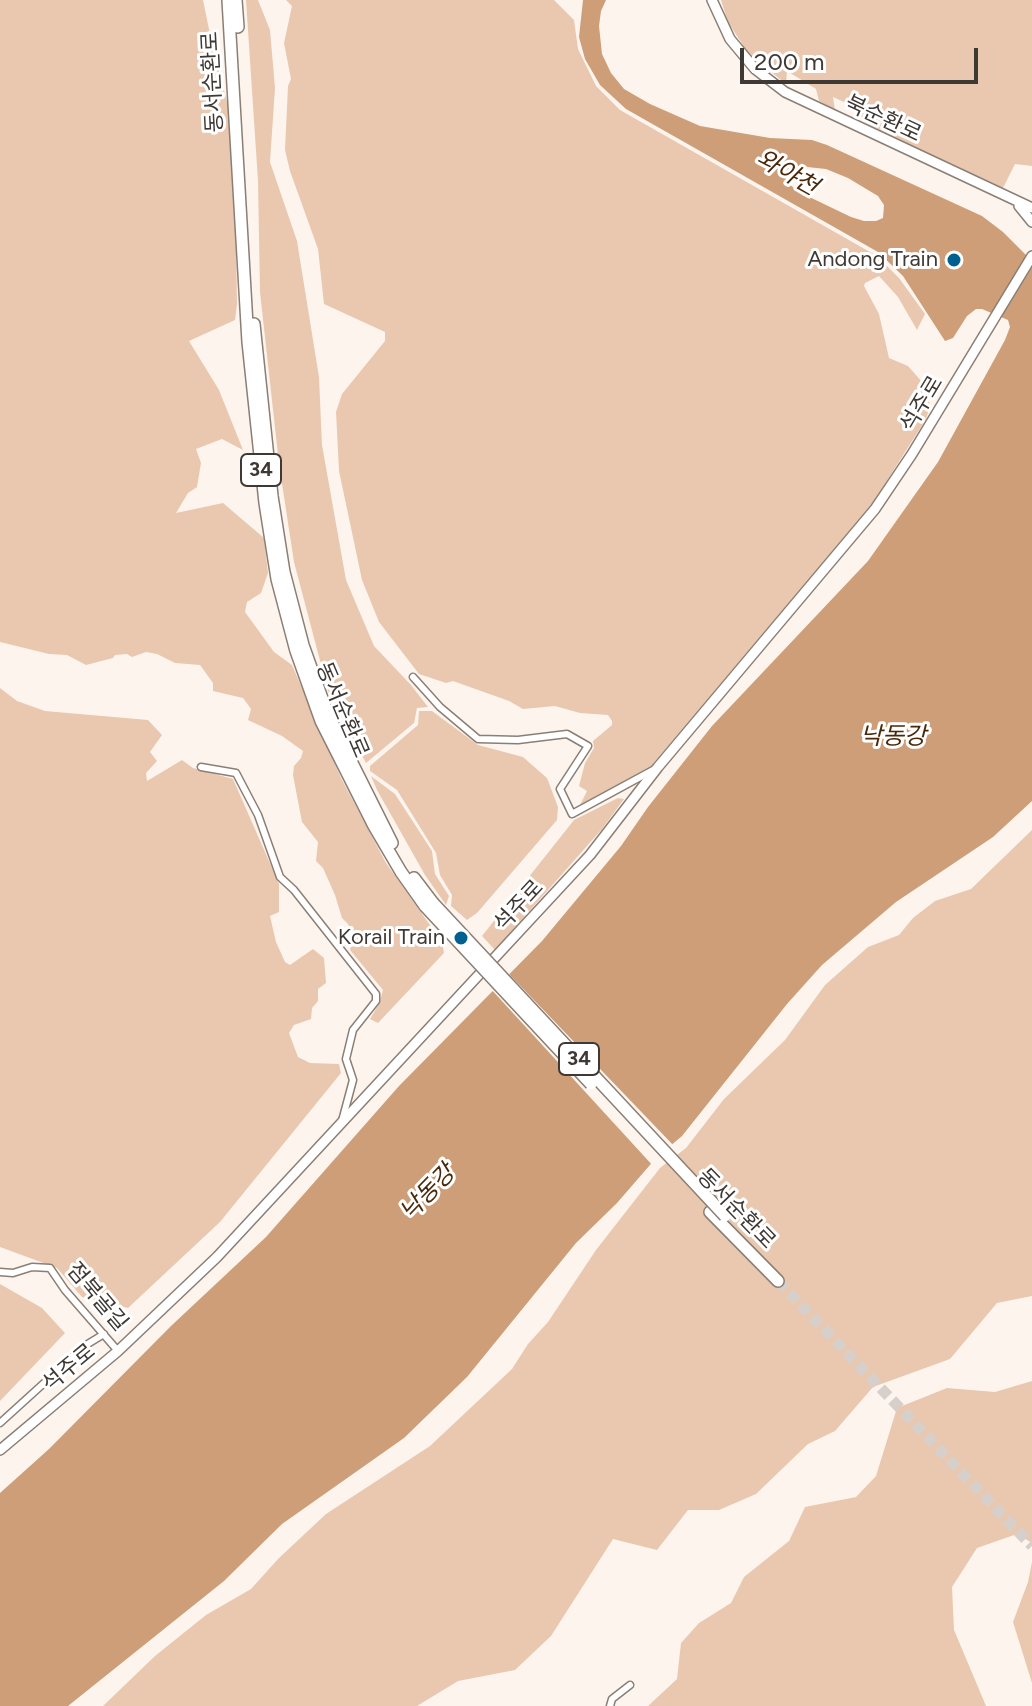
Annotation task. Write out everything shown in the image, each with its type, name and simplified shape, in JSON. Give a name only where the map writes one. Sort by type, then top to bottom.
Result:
[{"type":"highway","name":"동서순환로","points":[[228,0],[248,342],[265,503],[277,579],[296,651],[321,721],[401,872],[429,904],[710,1212],[780,1279],[725,1216],[429,904],[401,859],[328,715],[303,645],[284,572],[272,496],[255,335],[236,0]]},
{"type":"street","name":"북순환로","points":[[712,0],[730,39],[755,69],[785,92],[1014,201],[1032,205]]},
{"type":"street","points":[[1014,201],[1032,222]]},
{"type":"street","name":"석주로","points":[[0,1450],[118,1351],[238,1235],[590,855],[658,767],[875,509],[1032,256]]},
{"type":"street","points":[[413,677],[440,707],[478,739],[518,740],[567,734],[588,746],[560,789],[572,814],[658,767]]},
{"type":"street","points":[[201,767],[236,773],[258,815],[280,877],[294,890],[376,994],[376,1001],[353,1030],[346,1059],[353,1080],[342,1121]]},
{"type":"street","name":"점북골길","points":[[0,1272],[13,1273],[32,1267],[50,1268],[118,1351]]},
{"type":"street","points":[[0,1423],[86,1345],[104,1334]]},
{"type":"street","points":[[610,1706],[612,1699],[630,1685]]},
{"type":"shaded area","points":[[0,0],[203,0],[234,128],[237,304],[235,320],[189,341],[219,390],[243,450],[222,439],[196,449],[201,463],[197,487],[188,493],[176,513],[223,503],[264,538],[268,573],[261,593],[247,602],[245,612],[274,652],[292,665],[341,778],[386,863],[442,942],[444,953],[378,1023],[370,1019],[383,990],[350,950],[353,937],[342,918],[323,868],[316,861],[318,842],[302,822],[293,775],[294,766],[303,751],[282,736],[248,720],[251,709],[243,698],[213,691],[213,683],[200,665],[175,663],[146,652],[132,657],[115,655],[86,665],[67,655],[49,654],[0,642]]},
{"type":"shaded area","points":[[246,0],[258,0],[270,30],[275,88],[270,162],[297,241],[319,377],[322,445],[346,580],[374,646],[428,707],[417,708],[414,723],[366,763],[328,691],[294,562],[279,464],[260,292],[258,181]]},
{"type":"shaded area","points":[[286,0],[554,0],[574,20],[578,49],[596,86],[620,110],[877,256],[899,278],[925,314],[917,330],[898,297],[879,276],[865,283],[879,314],[889,358],[908,366],[923,383],[930,406],[926,419],[872,504],[651,766],[580,805],[587,791],[579,786],[585,763],[594,748],[593,741],[612,725],[608,715],[580,713],[555,706],[523,709],[453,681],[446,683],[419,674],[379,622],[362,580],[339,471],[336,412],[342,394],[385,341],[385,332],[324,304],[318,249],[285,150],[291,79],[284,43],[292,6]]},
{"type":"shaded area","points":[[721,0],[1032,0],[1032,166],[1015,164],[1002,190],[864,122],[857,108],[833,97],[835,110],[819,101],[816,89],[787,71],[786,84],[748,53],[728,22]]},
{"type":"shaded area","points":[[0,688],[17,701],[45,711],[148,720],[162,735],[150,752],[157,761],[146,773],[147,781],[182,760],[193,768],[233,779],[279,884],[279,912],[270,916],[285,962],[290,965],[313,949],[324,958],[326,983],[318,989],[318,1001],[312,1008],[311,1019],[294,1025],[289,1033],[298,1057],[310,1063],[339,1064],[341,1073],[220,1222],[128,1308],[82,1297],[57,1268],[0,1247]]},
{"type":"shaded area","points":[[419,711],[432,711],[478,745],[523,757],[547,778],[558,807],[557,820],[477,913],[467,920],[451,906],[452,895],[440,875],[436,853],[397,790],[370,771],[370,766],[418,725]]},
{"type":"shaded area","points":[[371,776],[395,794],[432,851],[435,874],[449,896],[446,905],[425,875]]},
{"type":"shaded area","points":[[618,798],[624,799],[602,829],[495,950],[482,936],[574,820]]},
{"type":"shaded area","points":[[1032,830],[1032,1296],[997,1303],[950,1359],[873,1387],[835,1431],[808,1444],[756,1494],[719,1510],[688,1510],[657,1550],[613,1539],[551,1636],[515,1670],[458,1681],[417,1706],[103,1706],[155,1656],[206,1615],[251,1589],[326,1514],[430,1446],[512,1369],[596,1250],[660,1168],[686,1148],[724,1099],[785,1040],[825,985],[868,947],[899,935],[913,918],[935,901],[971,889]]},
{"type":"shaded area","points":[[0,1284],[42,1308],[65,1333],[0,1401]]},
{"type":"shaded area","points":[[1032,1381],[1032,1543],[1017,1534],[977,1548],[952,1587],[954,1630],[986,1706],[648,1706],[677,1679],[681,1643],[699,1623],[731,1603],[744,1577],[789,1541],[805,1507],[856,1497],[876,1476],[897,1408],[947,1388],[995,1392]]},
{"type":"shaded area","points":[[1032,1562],[1032,1683],[1013,1622]]},
{"type":"water","name":"낙동강","points":[[583,0],[606,0],[599,26],[602,54],[611,73],[624,89],[700,126],[770,138],[812,140],[827,145],[982,216],[1032,261],[1032,801],[993,837],[896,902],[822,965],[682,1136],[656,1158],[617,1203],[576,1243],[467,1377],[404,1438],[282,1524],[224,1581],[68,1706],[0,1706],[0,1493],[266,1237],[399,1086],[542,941],[621,846],[712,726],[868,561],[938,462],[1010,327],[1008,320],[976,309],[967,316],[953,338],[945,341],[903,276],[878,252],[626,109],[600,85],[585,59],[579,37]],"holes":[[[799,168],[826,169],[878,196],[884,205],[883,218],[864,221],[851,217],[789,184],[790,174]]]},
{"type":"pier","points":[[506,971],[675,1147],[654,1167],[490,988]]},
{"type":"tunnel","points":[[778,1281],[1032,1546]]},
{"type":"place","name":"Andong Train","points":[[954,260]]},
{"type":"place","name":"Korail Train","points":[[461,938]]},
{"type":"water label","name":"와야천","points":[[787,173]]}]
